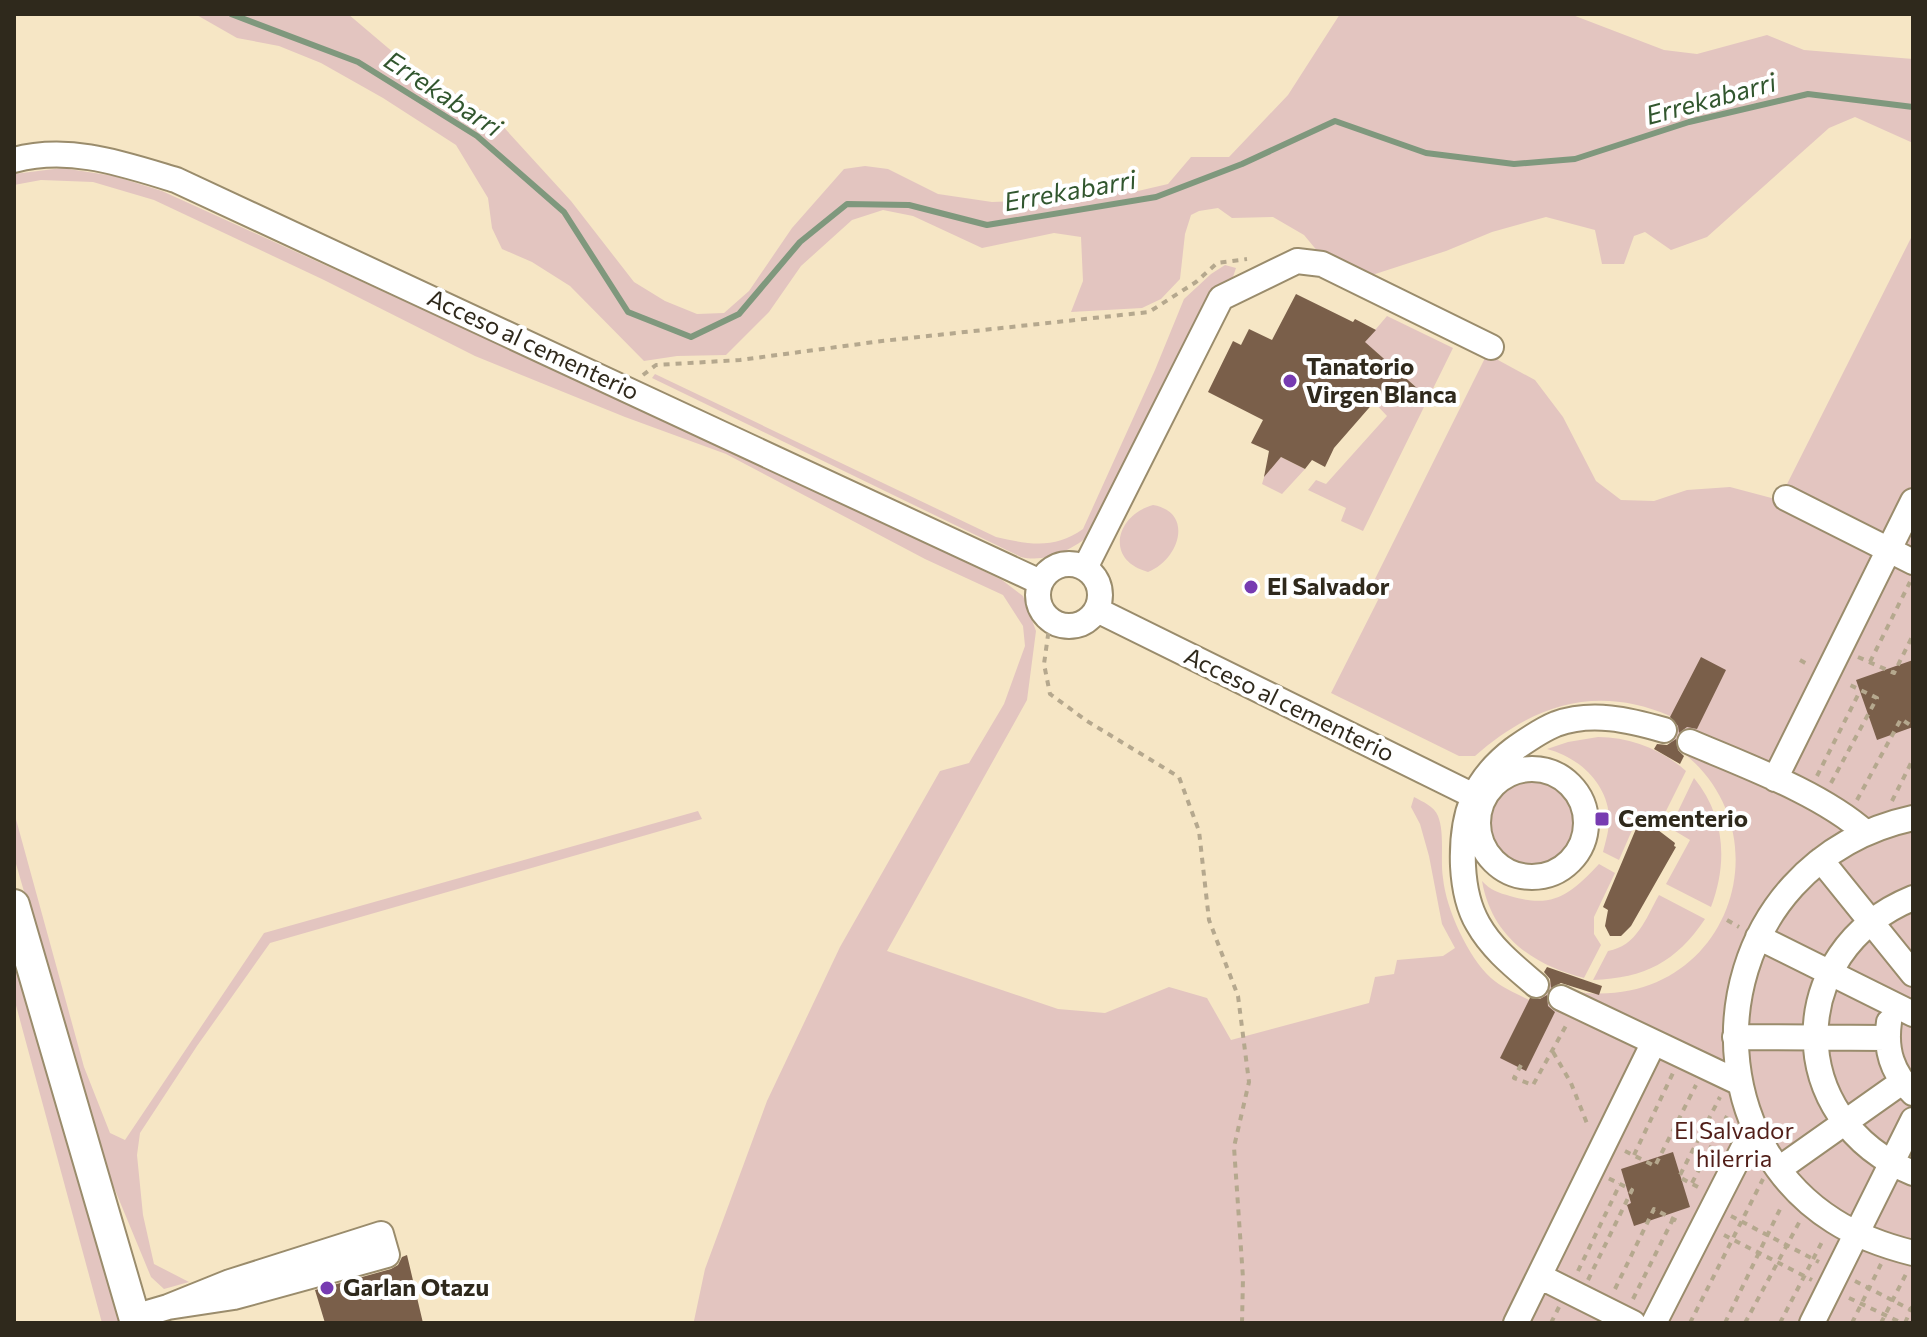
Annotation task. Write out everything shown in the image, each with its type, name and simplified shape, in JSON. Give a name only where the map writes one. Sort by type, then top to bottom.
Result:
[{"type":"main road","points":[[14,905],[135,1320]]},
{"type":"street","name":"Acceso al cementerio","points":[[14,160],[37,154],[100,157],[176,180],[1040,582]]},
{"type":"street","points":[[1085,568],[1221,298],[1297,261],[1322,264],[1491,347]]},
{"type":"street","points":[[1786,498],[1913,562]]},
{"type":"street","points":[[1775,779],[1913,501]]},
{"type":"street","points":[[1077,564],[1085,568],[1094,576],[1099,587],[1097,610],[1081,625],[1060,626],[1050,621],[1038,603],[1040,582],[1045,574],[1059,565],[1077,564]]},
{"type":"street","name":"Acceso al cementerio","points":[[1097,610],[1478,797]]},
{"type":"street","points":[[1536,985],[1497,951],[1476,922],[1464,884],[1462,851],[1465,820],[1478,797],[1484,777],[1506,755],[1556,724],[1586,718],[1627,719],[1664,730]]},
{"type":"street","points":[[1690,742],[1775,779],[1864,826]]},
{"type":"street","points":[[1537,768],[1558,774],[1575,787],[1585,806],[1587,828],[1581,848],[1567,865],[1548,875],[1526,877],[1506,871],[1489,857],[1479,838],[1478,797],[1497,780],[1516,770],[1537,768]]},
{"type":"street","points":[[1912,816],[1864,826],[1821,860],[1785,895],[1758,937],[1740,986],[1735,1037],[1737,1084],[1754,1127],[1781,1171],[1810,1202],[1833,1220],[1856,1234],[1913,1253]]},
{"type":"street","points":[[1821,860],[1913,974]]},
{"type":"street","points":[[1902,1168],[1865,1146],[1843,1123],[1822,1082],[1814,1037],[1818,1004],[1829,972],[1847,944],[1871,921],[1913,898]]},
{"type":"street","points":[[1758,937],[1904,1010]]},
{"type":"street","points":[[1781,1171],[1843,1123],[1908,1087],[1894,1069],[1887,1038],[1889,1022],[1904,1010],[1913,984]]},
{"type":"street","points":[[1569,1002],[1737,1084]]},
{"type":"street","points":[[1735,1037],[1887,1038]]},
{"type":"street","points":[[1516,1323],[1653,1044]]},
{"type":"street","points":[[1812,1323],[1856,1234],[1902,1168],[1913,1120]]},
{"type":"street","points":[[1654,1323],[1754,1127]]},
{"type":"street","points":[[135,1320],[230,1282],[381,1234],[387,1255],[234,1297],[168,1307]]},
{"type":"street","points":[[1539,1276],[1620,1317]]},
{"type":"path","points":[[625,388],[656,365],[740,360],[897,339],[1149,312],[1196,282],[1217,263],[1260,258],[1269,274]]},
{"type":"path","points":[[1870,662],[1913,577]]},
{"type":"path","points":[[1050,621],[1044,664],[1050,694],[1087,721],[1179,777],[1199,831],[1209,920],[1238,996],[1249,1082],[1234,1147],[1243,1278],[1242,1323]]},
{"type":"path","points":[[1840,648],[1894,673],[1913,635]]},
{"type":"path","points":[[1800,660],[1812,666]]},
{"type":"path","points":[[1814,799],[1877,698],[1836,678]]},
{"type":"path","points":[[1814,799],[1860,690]]},
{"type":"path","points":[[1864,826],[1901,719],[1913,727]]},
{"type":"path","points":[[1864,826],[1913,759]]},
{"type":"path","points":[[1521,1065],[1514,1078],[1533,1085],[1553,1052],[1569,1002]]},
{"type":"path","points":[[1553,1052],[1581,1107],[1598,1157],[1620,1184],[1632,1190],[1574,1293]]},
{"type":"path","points":[[1634,1156],[1680,1056]]},
{"type":"path","points":[[1598,1157],[1634,1156],[1655,1166],[1705,1067]]},
{"type":"path","points":[[1692,1183],[1737,1084]]},
{"type":"path","points":[[1620,1317],[1654,1209],[1673,1219],[1709,1215],[1742,1222],[1813,1259],[1833,1280],[1861,1304],[1903,1323],[1912,1309],[1870,1289],[1833,1280],[1805,1276],[1733,1240],[1709,1215],[1692,1183],[1679,1177],[1737,1084]]},
{"type":"path","points":[[1690,1323],[1742,1222],[1781,1171]]},
{"type":"path","points":[[1725,1323],[1769,1236],[1781,1171]]},
{"type":"path","points":[[1574,1293],[1620,1184]]},
{"type":"path","points":[[1745,1323],[1810,1202]]},
{"type":"path","points":[[1620,1317],[1673,1219]]},
{"type":"path","points":[[1780,1323],[1833,1220]]},
{"type":"path","points":[[1852,1323],[1888,1247]]},
{"type":"path","points":[[1881,1323],[1913,1262]]},
{"type":"green space","points":[[195,14],[348,14],[394,53],[499,122],[571,201],[634,282],[665,301],[697,314],[724,313],[749,291],[792,228],[844,169],[865,166],[888,169],[938,194],[992,202],[1043,200],[1089,191],[1138,191],[1168,184],[1191,157],[1229,157],[1288,95],[1340,14],[1570,14],[1664,50],[1697,54],[1767,35],[1804,50],[1913,59],[1913,143],[1855,117],[1829,128],[1707,237],[1671,250],[1645,232],[1634,236],[1624,264],[1602,264],[1595,230],[1546,217],[1492,232],[1446,251],[1366,277],[1319,253],[1304,235],[1273,217],[1232,218],[1218,208],[1199,211],[1191,215],[1185,234],[1180,279],[1161,299],[1142,308],[1071,312],[1083,281],[1081,237],[1054,233],[982,248],[913,216],[883,210],[852,220],[801,266],[769,312],[726,355],[677,356],[644,361],[570,286],[532,262],[502,249],[492,228],[488,198],[456,145],[321,63],[279,46],[237,38]]},
{"type":"green space","name":"El Salvador hilerria","points":[[62,168],[114,176],[162,191],[750,458],[1002,580],[1023,596],[1036,631],[1027,700],[887,951],[1058,1009],[1105,1013],[1169,987],[1207,998],[1231,1040],[1369,1003],[1375,977],[1394,974],[1397,960],[1443,956],[1455,948],[1442,924],[1429,856],[1420,824],[1411,807],[1414,797],[1431,807],[1438,816],[1445,890],[1453,918],[1466,945],[1491,978],[1529,1000],[1540,979],[1586,993],[1638,989],[1681,969],[1712,937],[1730,898],[1736,854],[1726,810],[1702,770],[1660,737],[1670,716],[1643,706],[1616,702],[1591,701],[1566,705],[1520,724],[1475,756],[1459,756],[1331,693],[1380,596],[1371,587],[1487,354],[1535,380],[1563,417],[1596,481],[1621,500],[1654,501],[1687,490],[1730,487],[1779,500],[1913,234],[1913,1323],[694,1321],[705,1269],[767,1101],[840,947],[940,771],[969,763],[1004,704],[1025,646],[1023,626],[1003,595],[925,559],[726,454],[475,356],[154,200],[93,182],[41,180],[14,185],[14,174]]},
{"type":"green space","points":[[1225,265],[1236,268],[1232,280],[1221,284],[1208,295],[1091,534],[1067,550],[1049,557],[1021,557],[652,378],[655,374],[996,537],[1051,543],[1083,529],[1184,299]]},
{"type":"green space","points":[[1387,316],[1453,348],[1363,531],[1341,521],[1346,508],[1308,490],[1316,480],[1326,484],[1387,416],[1373,401],[1388,384],[1416,387],[1375,351],[1364,363],[1347,363]]},
{"type":"green space","points":[[1281,457],[1305,469],[1282,494],[1262,484],[1265,474]]},
{"type":"green space","points":[[1153,505],[1166,509],[1174,517],[1178,536],[1168,557],[1148,572],[1125,558],[1120,548],[1120,538],[1130,518]]},
{"type":"green space","points":[[1598,737],[1622,739],[1645,746],[1686,771],[1661,821],[1640,812],[1619,860],[1603,852],[1609,815],[1607,803],[1596,782],[1569,758],[1547,749]]},
{"type":"green space","points":[[1694,778],[1712,808],[1720,840],[1720,873],[1711,907],[1666,884],[1690,840],[1670,828]]},
{"type":"green space","points":[[1533,781],[1549,784],[1563,793],[1572,807],[1575,823],[1572,839],[1563,853],[1549,862],[1533,865],[1517,862],[1503,853],[1494,839],[1491,823],[1494,807],[1503,793],[1517,784]]},
{"type":"green space","points":[[698,811],[702,819],[270,943],[140,1133],[137,1155],[143,1215],[154,1264],[189,1282],[164,1289],[151,1277],[108,1173],[79,1081],[14,857],[14,812],[84,1067],[110,1133],[125,1140],[264,933]]},
{"type":"green space","points":[[1599,864],[1615,873],[1594,917],[1594,934],[1601,945],[1584,978],[1548,965],[1518,946],[1495,918],[1482,881],[1495,891],[1510,896],[1525,900],[1549,900],[1579,884]]},
{"type":"green space","points":[[1659,895],[1705,919],[1683,946],[1658,965],[1628,976],[1593,980],[1608,951],[1633,937]]},
{"type":"green space","points":[[14,955],[120,1323],[102,1323],[14,998]]},
{"type":"building","name":"Tanatorio Virgen Blanca","points":[[1296,294],[1376,330],[1365,342],[1417,388],[1406,400],[1389,385],[1334,448],[1325,467],[1312,460],[1305,469],[1281,457],[1264,477],[1269,451],[1251,443],[1263,420],[1208,392],[1233,341],[1241,345],[1249,329],[1272,340]]},
{"type":"building","points":[[1701,657],[1726,670],[1697,729],[1687,727],[1679,733],[1678,726],[1670,717]]},
{"type":"building","points":[[1913,660],[1913,727],[1877,740],[1856,680]]},
{"type":"building","points":[[1676,739],[1678,750],[1684,756],[1680,764],[1654,749],[1657,744],[1667,745]]},
{"type":"building","points":[[1641,817],[1676,847],[1631,926],[1621,936],[1610,936],[1605,926],[1608,910],[1603,907]]},
{"type":"building","points":[[1547,967],[1602,986],[1599,995],[1561,983],[1551,988],[1550,979],[1544,972]]},
{"type":"building","points":[[1547,995],[1548,1006],[1555,1012],[1526,1071],[1500,1058],[1530,998],[1540,999]]},
{"type":"building","points":[[1673,1152],[1690,1207],[1634,1226],[1621,1169]]},
{"type":"building","points":[[407,1255],[423,1323],[325,1323],[315,1290],[391,1269]]},
{"type":"waterway","name":"Errekabarri","points":[[231,14],[358,62],[477,136],[564,212],[628,312],[691,337],[739,314],[800,242],[847,204],[909,205],[987,225],[1156,197],[1242,164],[1335,121],[1426,153],[1514,164],[1575,159],[1689,122],[1808,94],[1913,107]]},
{"type":"place","name":"Tanatorio Virgen Blanca","points":[[1290,381]]},
{"type":"place","name":"El Salvador","points":[[1251,587]]},
{"type":"place","name":"Cementerio","points":[[1602,819]]},
{"type":"place","name":"Garlan Otazu","points":[[327,1288]]}]
